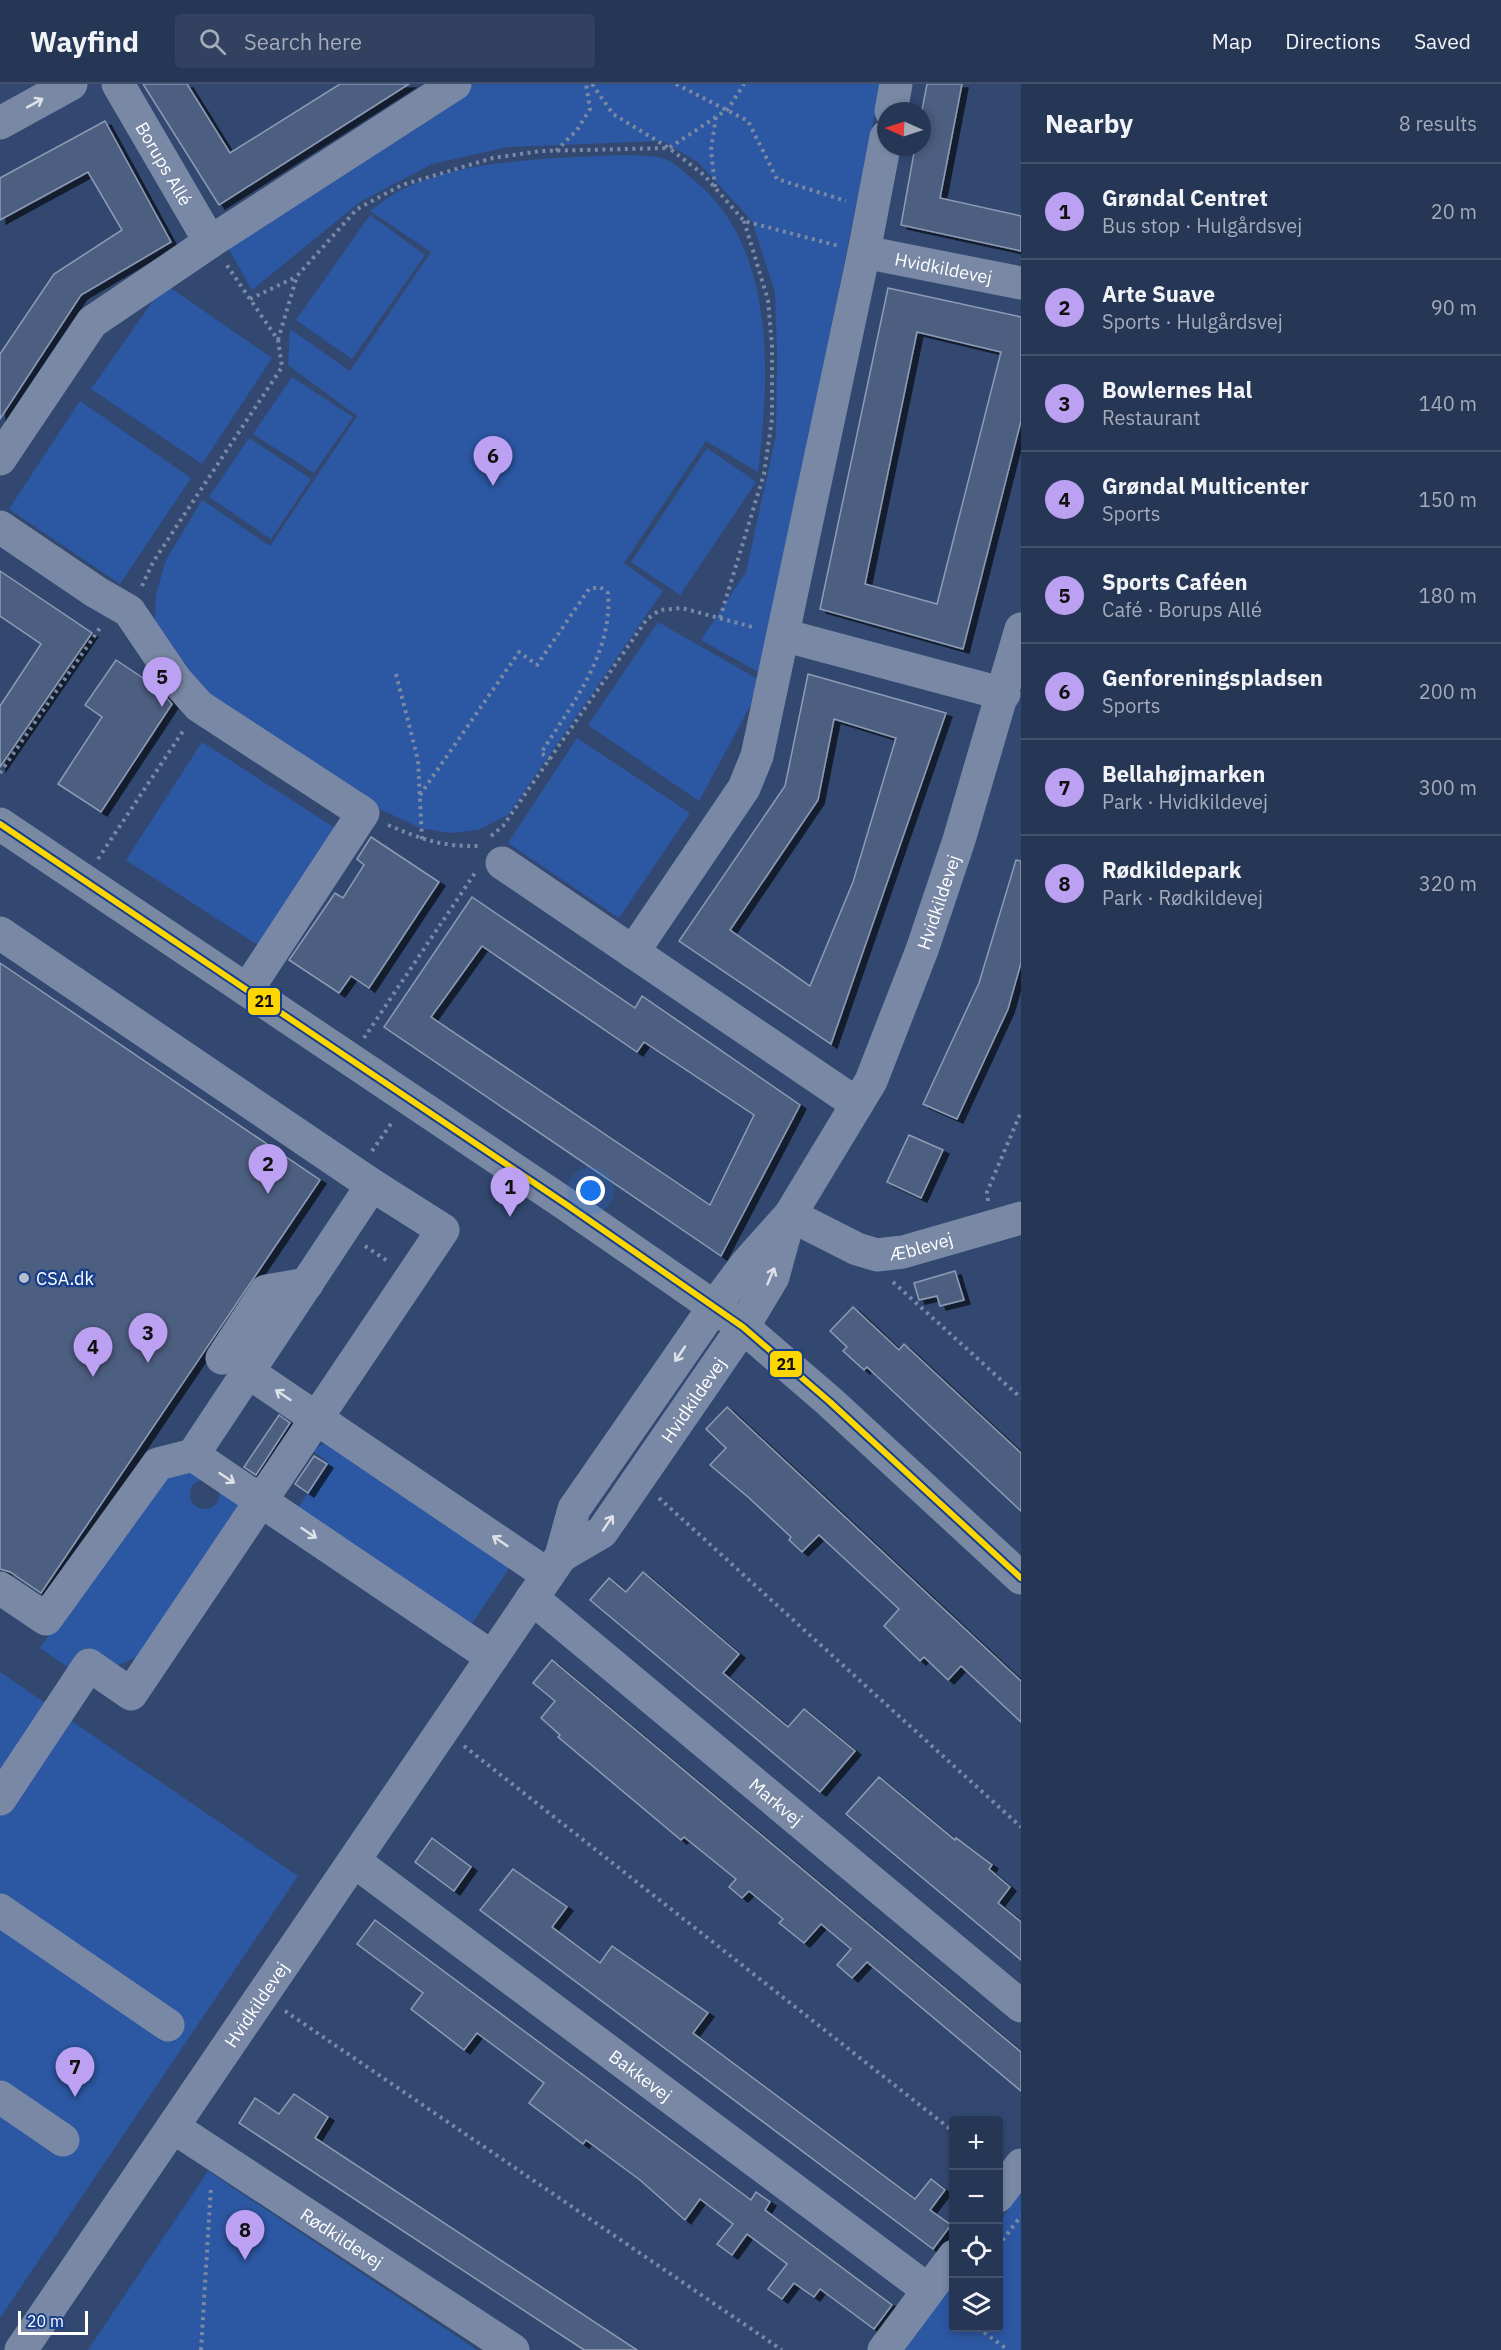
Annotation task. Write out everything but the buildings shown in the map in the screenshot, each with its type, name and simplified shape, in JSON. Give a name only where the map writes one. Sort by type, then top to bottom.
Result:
[{"type":"main road","points":[[0,824],[743,1328],[830,1402],[1021,1578]]},
{"type":"street","points":[[0,123],[71,84]]},
{"type":"street","name":"Borups Allé","points":[[118,84],[210,242]]},
{"type":"street","points":[[0,459],[92,322],[210,242],[455,84]]},
{"type":"street","points":[[893,102],[896,84]]},
{"type":"street","points":[[633,952],[744,788],[757,756],[883,156]]},
{"type":"street","name":"Hvidkildevej","points":[[864,252],[1021,284]]},
{"type":"street","points":[[0,527],[96,592],[129,611],[175,680],[199,706],[363,813],[247,990]]},
{"type":"street","name":"Hvidkildevej","points":[[21,2350],[547,1576],[574,1509],[714,1307],[747,1263],[790,1215],[871,1081],[922,950],[1004,694],[1021,629]]},
{"type":"street","points":[[783,635],[1004,694]]},
{"type":"street","points":[[485,858],[633,952],[856,1104]]},
{"type":"street","points":[[0,933],[372,1185],[443,1230],[131,1694],[89,1665],[0,1799]]},
{"type":"street","points":[[193,1455],[235,1365],[307,1284],[372,1185]]},
{"type":"street","name":"Hvidkildevej","points":[[547,1576],[602,1533],[743,1328],[772,1276],[790,1215]]},
{"type":"street","name":"Æblevej","points":[[790,1215],[857,1249],[877,1255],[903,1252],[1006,1222]]},
{"type":"street","points":[[235,1365],[317,1417],[547,1576]]},
{"type":"street","points":[[0,1588],[46,1619],[159,1464],[193,1455],[492,1657]]},
{"type":"street","name":"Markvej","points":[[547,1576],[1021,2006]]},
{"type":"street","name":"Bakkevej","points":[[354,1861],[928,2290]]},
{"type":"street","points":[[0,1910],[168,2025]]},
{"type":"street","points":[[0,2097],[63,2140]]},
{"type":"street","name":"Rødkildevej","points":[[173,2127],[513,2350]]},
{"type":"street","points":[[1003,2190],[1021,2165]]},
{"type":"street","points":[[884,2350],[949,2263]]},
{"type":"street","points":[[0,2340],[15,2350]]},
{"type":"path","points":[[556,151],[577,130],[590,109],[585,84]]},
{"type":"path","points":[[592,84],[613,114],[669,148],[704,175],[744,221],[768,300],[772,346],[772,419],[764,474],[720,618]]},
{"type":"path","points":[[676,84],[728,109],[748,122],[777,179],[873,210]]},
{"type":"path","points":[[250,298],[297,276],[357,209],[402,185],[493,158],[556,151],[669,148],[728,109],[744,84]]},
{"type":"path","points":[[715,188],[711,150],[716,117]]},
{"type":"path","points":[[744,221],[864,252]]},
{"type":"path","points":[[210,242],[278,340]]},
{"type":"path","points":[[129,611],[153,562],[282,367],[278,340],[297,276]]},
{"type":"path","points":[[420,795],[519,652],[537,665],[590,589],[600,587],[608,593],[610,614],[606,636],[598,657],[541,753],[550,759]]},
{"type":"path","points":[[0,773],[103,624],[96,592]]},
{"type":"path","points":[[349,1059],[474,876],[503,826],[647,619],[660,610],[682,608],[783,635]]},
{"type":"path","points":[[396,674],[411,744],[418,760],[422,840]]},
{"type":"path","points":[[85,880],[199,706]]},
{"type":"path","points":[[363,813],[422,840],[485,858]]},
{"type":"path","points":[[1006,1222],[987,1192],[1021,1112]]},
{"type":"path","points":[[342,1231],[411,1277]]},
{"type":"path","points":[[895,1287],[1021,1398]]},
{"type":"path","points":[[638,1479],[1021,1827]]},
{"type":"path","points":[[442,1730],[949,2128]]},
{"type":"path","points":[[262,1995],[782,2350]]},
{"type":"path","points":[[201,2350],[213,2152]]},
{"type":"path","points":[[1003,2241],[1021,2216]]},
{"type":"path","points":[[983,2332],[1008,2350]]},
{"type":"shaded area","points":[[473,84],[881,84],[760,673],[701,640],[746,572],[776,435],[775,292],[752,221],[698,162],[662,141],[508,147],[432,164],[360,202],[252,290],[226,244]]},
{"type":"shaded area","points":[[651,156],[668,160],[675,165],[719,206],[739,238],[753,275],[761,314],[765,354],[765,395],[758,472],[706,441],[624,563],[663,591],[508,815],[478,830],[450,833],[420,828],[380,809],[192,683],[155,621],[156,594],[166,560],[202,500],[270,546],[357,416],[288,365],[290,329],[350,371],[431,252],[370,211],[401,190],[452,172],[540,159]]},
{"type":"shaded area","points":[[370,215],[425,255],[352,359],[296,320]]},
{"type":"shaded area","points":[[165,284],[272,358],[202,464],[91,389]]},
{"type":"shaded area","points":[[292,377],[353,417],[314,473],[253,434]]},
{"type":"shaded area","points":[[80,401],[191,478],[120,584],[9,509]]},
{"type":"shaded area","points":[[249,438],[311,479],[271,539],[209,497]]},
{"type":"shaded area","points":[[707,448],[756,482],[680,595],[631,562]]},
{"type":"shaded area","points":[[658,622],[763,682],[699,801],[588,725]]},
{"type":"shaded area","points":[[577,738],[690,813],[619,918],[508,843]]},
{"type":"shaded area","points":[[202,742],[338,830],[262,948],[126,860]]},
{"type":"shaded area","points":[[324,1444],[332,1444],[512,1564],[469,1628],[296,1511],[328,1462],[312,1450]]},
{"type":"shaded area","points":[[184,1466],[204,1479],[193,1484],[190,1493],[195,1505],[206,1509],[213,1507],[220,1493],[242,1506],[137,1657],[118,1665],[86,1647],[72,1670],[40,1648],[155,1481]]},
{"type":"shaded area","points":[[0,1672],[298,1876],[0,2318]]},
{"type":"shaded area","points":[[208,2171],[477,2350],[88,2350]]},
{"type":"shaded area","points":[[1021,2191],[1021,2350],[904,2350],[949,2288],[949,2332],[1003,2332],[1003,2216]]},
{"type":"transit line","name":"21","points":[[0,824],[567,1205],[743,1327],[830,1402],[1021,1578]]},
{"type":"place","name":"Genforeningspladsen","points":[[493,486]]},
{"type":"place","name":"Sports Caféen","points":[[162,707]]},
{"type":"place","name":"Arte Suave","points":[[268,1194]]},
{"type":"place","name":"Grøndal Centret","points":[[510,1217]]},
{"type":"place","name":"CSA.dk","points":[[24,1278]]},
{"type":"place","name":"Bowlernes Hal","points":[[148,1363]]},
{"type":"place","name":"Grøndal Multicenter","points":[[93,1377]]},
{"type":"place","name":"Bellahøjmarken","points":[[75,2097]]},
{"type":"place","name":"Rødkildepark","points":[[245,2260]]}]
